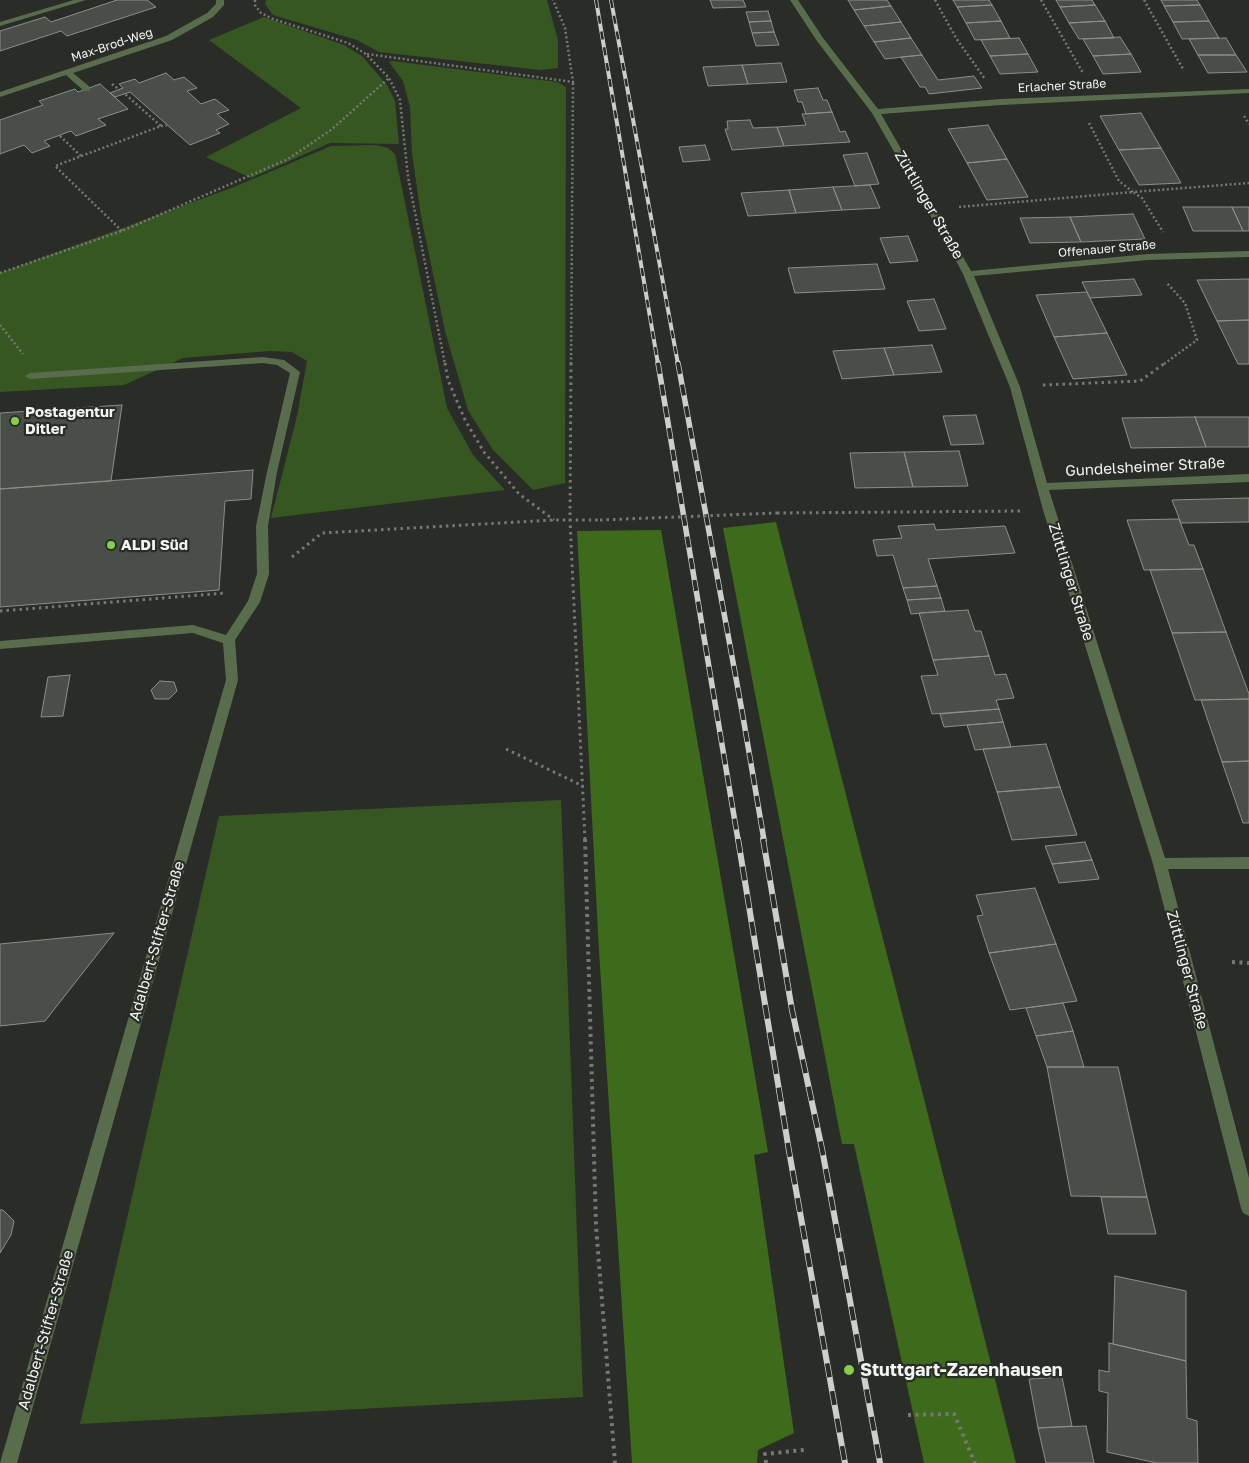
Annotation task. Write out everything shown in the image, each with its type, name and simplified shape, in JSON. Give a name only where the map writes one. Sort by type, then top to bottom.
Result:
[{"type":"street","points":[[0,24],[82,0]]},
{"type":"street","name":"Max-Brod-Weg","points":[[0,95],[169,38],[210,15],[220,5],[220,0]]},
{"type":"street","name":"Züttlinger Straße","points":[[794,0],[820,39],[876,112],[932,210],[968,274],[1015,387],[1049,510],[1160,864],[1249,1208]]},
{"type":"street","points":[[67,72],[87,89]]},
{"type":"street","name":"Erlacher Straße","points":[[876,112],[1100,96],[1249,91]]},
{"type":"street","name":"Offenauer Straße","points":[[968,274],[1148,258],[1249,254]]},
{"type":"street","points":[[0,645],[193,629],[229,640],[254,602],[263,574],[262,526],[272,472],[295,372],[280,362],[263,360],[30,376]]},
{"type":"street","name":"Gundelsheimer Straße","points":[[1043,487],[1249,478]]},
{"type":"street","name":"Adalbert-Stifter-Straße","points":[[8,1463],[232,680],[229,640]]},
{"type":"street","points":[[1160,864],[1249,863]]},
{"type":"path","points":[[255,0],[254,6],[261,13],[273,19],[348,44],[366,54],[389,78],[400,100],[408,177],[448,380],[464,420],[484,452],[519,494],[554,520]]},
{"type":"path","points":[[553,0],[565,28],[573,82],[570,520],[583,786],[596,1226],[615,1463]]},
{"type":"path","points":[[936,0],[956,38],[1001,102]]},
{"type":"path","points":[[1041,0],[1078,66],[1100,96]]},
{"type":"path","points":[[1144,0],[1197,93]]},
{"type":"path","points":[[366,54],[573,82]]},
{"type":"path","points":[[0,273],[122,231],[288,159],[331,130],[389,78]]},
{"type":"path","points":[[124,94],[161,126]]},
{"type":"path","points":[[1076,98],[1119,181],[1142,198],[1178,256]]},
{"type":"path","points":[[134,102],[140,101]]},
{"type":"path","points":[[122,231],[55,166],[167,125]]},
{"type":"path","points":[[60,136],[81,156]]},
{"type":"path","points":[[932,210],[1133,192],[1249,184]]},
{"type":"path","points":[[1015,387],[1140,381],[1197,340],[1185,303],[1148,258]]},
{"type":"path","points":[[263,574],[295,554],[322,533],[554,520],[600,520],[777,512],[899,513],[1049,510]]},
{"type":"path","points":[[0,611],[236,592],[254,602]]},
{"type":"path","points":[[506,749],[583,786]]},
{"type":"path","points":[[1232,962],[1249,963]]},
{"type":"path","points":[[908,1415],[954,1414],[975,1463]]},
{"type":"path","points":[[766,1463],[765,1454],[804,1450]]},
{"type":"green space","points":[[266,0],[547,0],[558,40],[558,68],[540,70],[379,52],[357,40],[273,15],[265,4]]},
{"type":"green space","points":[[264,17],[344,45],[362,56],[387,85],[395,101],[399,144],[330,143],[251,178],[206,157],[301,108],[209,40]]},
{"type":"green space","points":[[389,62],[557,82],[566,87],[565,483],[533,490],[493,450],[468,410],[445,331],[421,216],[412,153],[410,107],[403,81]]},
{"type":"green space","points":[[375,145],[388,148],[395,154],[447,408],[473,455],[505,490],[271,518],[297,416],[307,361],[292,352],[270,351],[183,358],[124,385],[0,392],[0,273],[234,187],[331,146]]},
{"type":"green space","points":[[776,522],[1016,1463],[924,1463],[854,1144],[842,1144],[723,528]]},
{"type":"green space","points":[[661,530],[768,1152],[754,1155],[794,1433],[758,1450],[757,1463],[632,1463],[599,951],[577,531]]},
{"type":"green space","points":[[561,800],[583,1397],[80,1424],[219,816]]},
{"type":"building","points":[[117,0],[147,0],[156,7],[67,36],[61,31],[0,51],[0,31],[45,17],[51,22]]},
{"type":"building","points":[[710,0],[743,0],[746,7],[713,8]]},
{"type":"building","points":[[848,0],[887,0],[891,6],[854,10]]},
{"type":"building","points":[[953,0],[989,0],[992,5],[957,7]]},
{"type":"building","points":[[1056,0],[1092,0],[1095,5],[1060,7]]},
{"type":"building","points":[[1161,0],[1197,0],[1200,5],[1164,6]]},
{"type":"building","points":[[992,5],[1001,21],[966,23],[957,7]]},
{"type":"building","points":[[1095,5],[1105,21],[1069,23],[1060,7]]},
{"type":"building","points":[[1200,5],[1209,21],[1173,22],[1164,6]]},
{"type":"building","points":[[891,6],[901,22],[864,26],[854,10]]},
{"type":"building","points":[[768,11],[771,21],[749,22],[746,12]]},
{"type":"building","points":[[771,21],[774,32],[752,33],[749,22]]},
{"type":"building","points":[[1001,21],[1010,38],[975,40],[966,23]]},
{"type":"building","points":[[1105,21],[1114,38],[1079,39],[1069,23]]},
{"type":"building","points":[[1209,21],[1219,38],[1182,39],[1173,22]]},
{"type":"building","points":[[901,22],[911,38],[874,42],[864,26]]},
{"type":"building","points":[[774,32],[779,45],[756,46],[752,33]]},
{"type":"building","points":[[1120,37],[1131,54],[1093,56],[1083,39]]},
{"type":"building","points":[[911,38],[922,55],[885,59],[874,42]]},
{"type":"building","points":[[1019,38],[1028,54],[990,56],[981,40]]},
{"type":"building","points":[[1226,38],[1236,55],[1198,55],[1189,39]]},
{"type":"building","points":[[1028,54],[1038,72],[1000,74],[990,56]]},
{"type":"building","points":[[1131,54],[1141,72],[1103,74],[1093,56]]},
{"type":"building","points":[[922,55],[938,80],[974,76],[982,88],[929,94],[925,87],[920,87],[901,57]]},
{"type":"building","points":[[1198,55],[1236,55],[1247,72],[1208,73]]},
{"type":"building","points":[[781,63],[787,82],[748,84],[742,65]]},
{"type":"building","points":[[742,65],[748,84],[708,86],[703,67]]},
{"type":"building","points":[[166,73],[174,80],[184,77],[197,88],[187,91],[201,104],[215,99],[229,110],[217,114],[229,124],[216,130],[220,133],[190,145],[130,92],[115,97],[110,93],[123,88],[119,84],[135,79],[139,83]]},
{"type":"building","points":[[100,84],[128,109],[98,119],[106,125],[76,136],[71,131],[44,141],[50,146],[32,153],[24,145],[0,154],[0,120],[43,105],[39,101],[75,89],[78,92]]},
{"type":"building","points":[[818,88],[823,100],[827,100],[832,112],[806,114],[802,102],[798,102],[794,90]]},
{"type":"building","points":[[832,112],[840,132],[845,131],[850,142],[784,146],[777,127],[806,125],[802,114]]},
{"type":"building","points":[[1141,113],[1161,148],[1119,150],[1100,116]]},
{"type":"building","points":[[750,120],[753,128],[777,127],[784,146],[732,150],[725,129],[728,129],[727,121]]},
{"type":"building","points":[[988,125],[1007,159],[967,163],[948,129]]},
{"type":"building","points":[[705,145],[710,160],[683,162],[679,147]]},
{"type":"building","points":[[1161,148],[1181,183],[1139,185],[1119,150]]},
{"type":"building","points":[[867,153],[879,184],[855,186],[843,155]]},
{"type":"building","points":[[1007,159],[1028,197],[987,200],[967,163]]},
{"type":"building","points":[[870,185],[880,208],[842,210],[833,187]]},
{"type":"building","points":[[833,187],[842,210],[796,213],[789,190]]},
{"type":"building","points":[[789,190],[796,213],[748,216],[741,193]]},
{"type":"building","points":[[1183,207],[1232,207],[1243,231],[1193,231]]},
{"type":"building","points":[[1232,207],[1249,207],[1249,231],[1243,231]]},
{"type":"building","points":[[1133,214],[1145,239],[1081,242],[1070,217]]},
{"type":"building","points":[[1070,217],[1081,242],[1030,243],[1020,218]]},
{"type":"building","points":[[908,236],[918,261],[890,263],[880,238]]},
{"type":"building","points":[[877,264],[885,289],[795,293],[788,268]]},
{"type":"building","points":[[1134,279],[1142,295],[1090,298],[1082,282]]},
{"type":"building","points":[[1249,279],[1249,320],[1217,321],[1197,280]]},
{"type":"building","points":[[1087,292],[1107,333],[1054,337],[1036,295]]},
{"type":"building","points":[[934,299],[946,329],[919,331],[907,301]]},
{"type":"building","points":[[1249,320],[1249,364],[1238,364],[1217,321]]},
{"type":"building","points":[[1107,333],[1127,375],[1073,379],[1054,337]]},
{"type":"building","points":[[932,345],[942,372],[894,375],[884,348]]},
{"type":"building","points":[[884,348],[894,375],[842,379],[833,351]]},
{"type":"building","points":[[122,405],[111,481],[0,489],[0,413]]},
{"type":"building","points":[[976,415],[984,444],[951,445],[943,416]]},
{"type":"building","points":[[1195,417],[1249,417],[1249,447],[1206,447]]},
{"type":"building","points":[[1195,417],[1206,447],[1131,448],[1122,418]]},
{"type":"building","points":[[959,451],[968,486],[913,487],[904,452]]},
{"type":"building","points":[[904,452],[913,487],[855,488],[850,453]]},
{"type":"building","name":"ALDI Süd","points":[[253,470],[251,499],[225,501],[219,590],[0,607],[0,489]]},
{"type":"building","points":[[1249,498],[1249,522],[1181,523],[1172,500]]},
{"type":"building","points":[[1179,519],[1189,545],[1194,545],[1203,569],[1144,570],[1127,520]]},
{"type":"building","points":[[934,524],[936,530],[1005,526],[1015,553],[928,559],[937,586],[903,588],[893,555],[877,556],[873,540],[902,538],[898,526]]},
{"type":"building","points":[[1203,569],[1226,632],[1172,633],[1150,570]]},
{"type":"building","points":[[937,586],[941,598],[907,600],[903,588]]},
{"type":"building","points":[[941,598],[945,611],[911,614],[907,600]]},
{"type":"building","points":[[968,610],[975,631],[981,631],[989,656],[933,660],[919,613]]},
{"type":"building","points":[[1226,632],[1249,694],[1249,699],[1195,700],[1172,633]]},
{"type":"building","points":[[989,656],[995,675],[1006,674],[1014,698],[996,700],[999,709],[932,714],[921,676],[938,675],[933,660]]},
{"type":"building","points":[[70,675],[63,716],[41,717],[48,677]]},
{"type":"building","points":[[160,681],[174,682],[177,691],[169,699],[155,699],[151,690]]},
{"type":"building","points":[[1249,699],[1249,761],[1222,762],[1201,700]]},
{"type":"building","points":[[999,709],[1003,722],[944,727],[940,714]]},
{"type":"building","points":[[1003,722],[1011,747],[975,750],[967,725]]},
{"type":"building","points":[[1046,744],[1060,787],[997,792],[983,749]]},
{"type":"building","points":[[1249,761],[1249,823],[1243,823],[1222,762]]},
{"type":"building","points":[[1060,787],[1077,835],[1012,840],[997,792]]},
{"type":"building","points":[[1085,842],[1092,860],[1052,864],[1045,846]]},
{"type":"building","points":[[1092,860],[1099,879],[1059,883],[1052,864]]},
{"type":"building","points":[[1035,888],[1056,944],[989,953],[977,916],[983,915],[976,895]]},
{"type":"building","points":[[114,933],[45,1021],[0,1026],[0,944]]},
{"type":"building","points":[[1056,944],[1077,1001],[1010,1010],[989,953]]},
{"type":"building","points":[[1063,1003],[1073,1031],[1036,1036],[1026,1008]]},
{"type":"building","points":[[1073,1031],[1084,1067],[1047,1067],[1036,1036]]},
{"type":"building","points":[[1047,1067],[1118,1067],[1147,1197],[1071,1196]]},
{"type":"building","points":[[1101,1197],[1147,1197],[1156,1234],[1108,1234]]},
{"type":"building","points":[[0,1210],[3,1210],[14,1221],[11,1235],[0,1253]]},
{"type":"building","points":[[1115,1276],[1186,1291],[1186,1361],[1113,1344]]},
{"type":"building","points":[[1109,1343],[1186,1361],[1187,1418],[1197,1421],[1198,1463],[1157,1463],[1107,1452],[1108,1393],[1099,1391],[1099,1370],[1109,1372]]},
{"type":"building","points":[[1062,1377],[1072,1426],[1038,1428],[1029,1379]]},
{"type":"building","points":[[1086,1426],[1094,1463],[1046,1463],[1038,1428]]},
{"type":"railway","points":[[596,0],[658,364]]},
{"type":"railway","points":[[611,0],[678,364]]},
{"type":"railway","points":[[658,363],[738,840]]},
{"type":"railway","points":[[678,363],[764,840]]},
{"type":"railway","points":[[738,839],[789,1151],[845,1463]]},
{"type":"railway","points":[[763,839],[792,1010],[822,1149],[880,1463]]},
{"type":"place","name":"Postagentur Ditler","points":[[15,421]]},
{"type":"place","name":"ALDI Süd","points":[[111,545]]},
{"type":"place","name":"Stuttgart-Zazenhausen","points":[[849,1370]]}]
